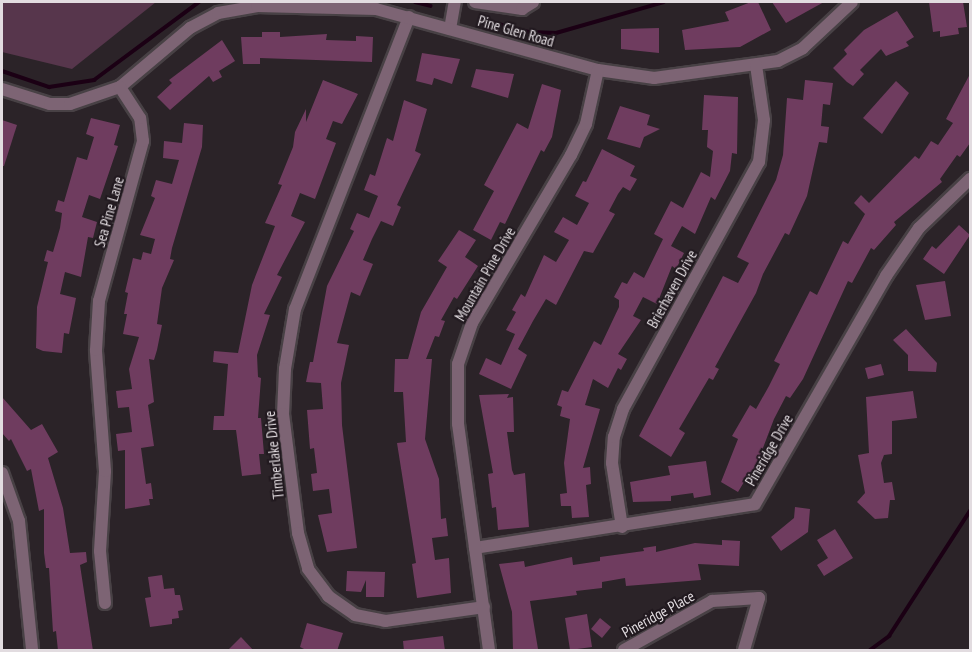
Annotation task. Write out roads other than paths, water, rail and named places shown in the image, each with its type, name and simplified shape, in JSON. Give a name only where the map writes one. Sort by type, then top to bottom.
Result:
[{"type":"street","points":[[450,28],[455,2]]},
{"type":"street","points":[[476,2],[522,9],[533,2]]},
{"type":"street","name":"Pine Glen Road","points":[[2,89],[50,104],[70,104],[120,87],[190,28],[218,13],[256,6],[345,6],[409,17],[598,70],[654,78],[778,61],[803,48],[852,2]]},
{"type":"street","name":"Timberlake Drive","points":[[409,17],[296,309],[285,369],[283,414],[298,533],[308,569],[328,596],[355,615],[385,621],[484,607]]},
{"type":"street","name":"Brierhaven Drive","points":[[622,527],[612,463],[614,437],[623,409],[759,162],[764,120],[756,65]]},
{"type":"street","name":"Mountain Pine Drive","points":[[489,651],[458,424],[458,364],[472,323],[571,155],[586,124],[598,70]]},
{"type":"street","name":"Sea Pine Lane","points":[[105,603],[100,551],[105,471],[96,350],[99,301],[143,141],[140,118],[120,87]]},
{"type":"street","name":"Pineridge Drive","points":[[475,548],[622,527],[755,504],[886,276],[919,228],[970,179]]},
{"type":"street","points":[[2,473],[19,521],[32,651]]},
{"type":"street","name":"Pineridge Place","points":[[624,651],[712,601],[759,598],[744,651]]},
{"type":"waterway","points":[[2,71],[49,87],[94,80],[199,2]]},
{"type":"waterway","points":[[415,2],[431,6]]},
{"type":"waterway","points":[[480,19],[529,32],[556,33],[664,2]]},
{"type":"waterway","points":[[870,650],[889,636],[970,511]]}]
